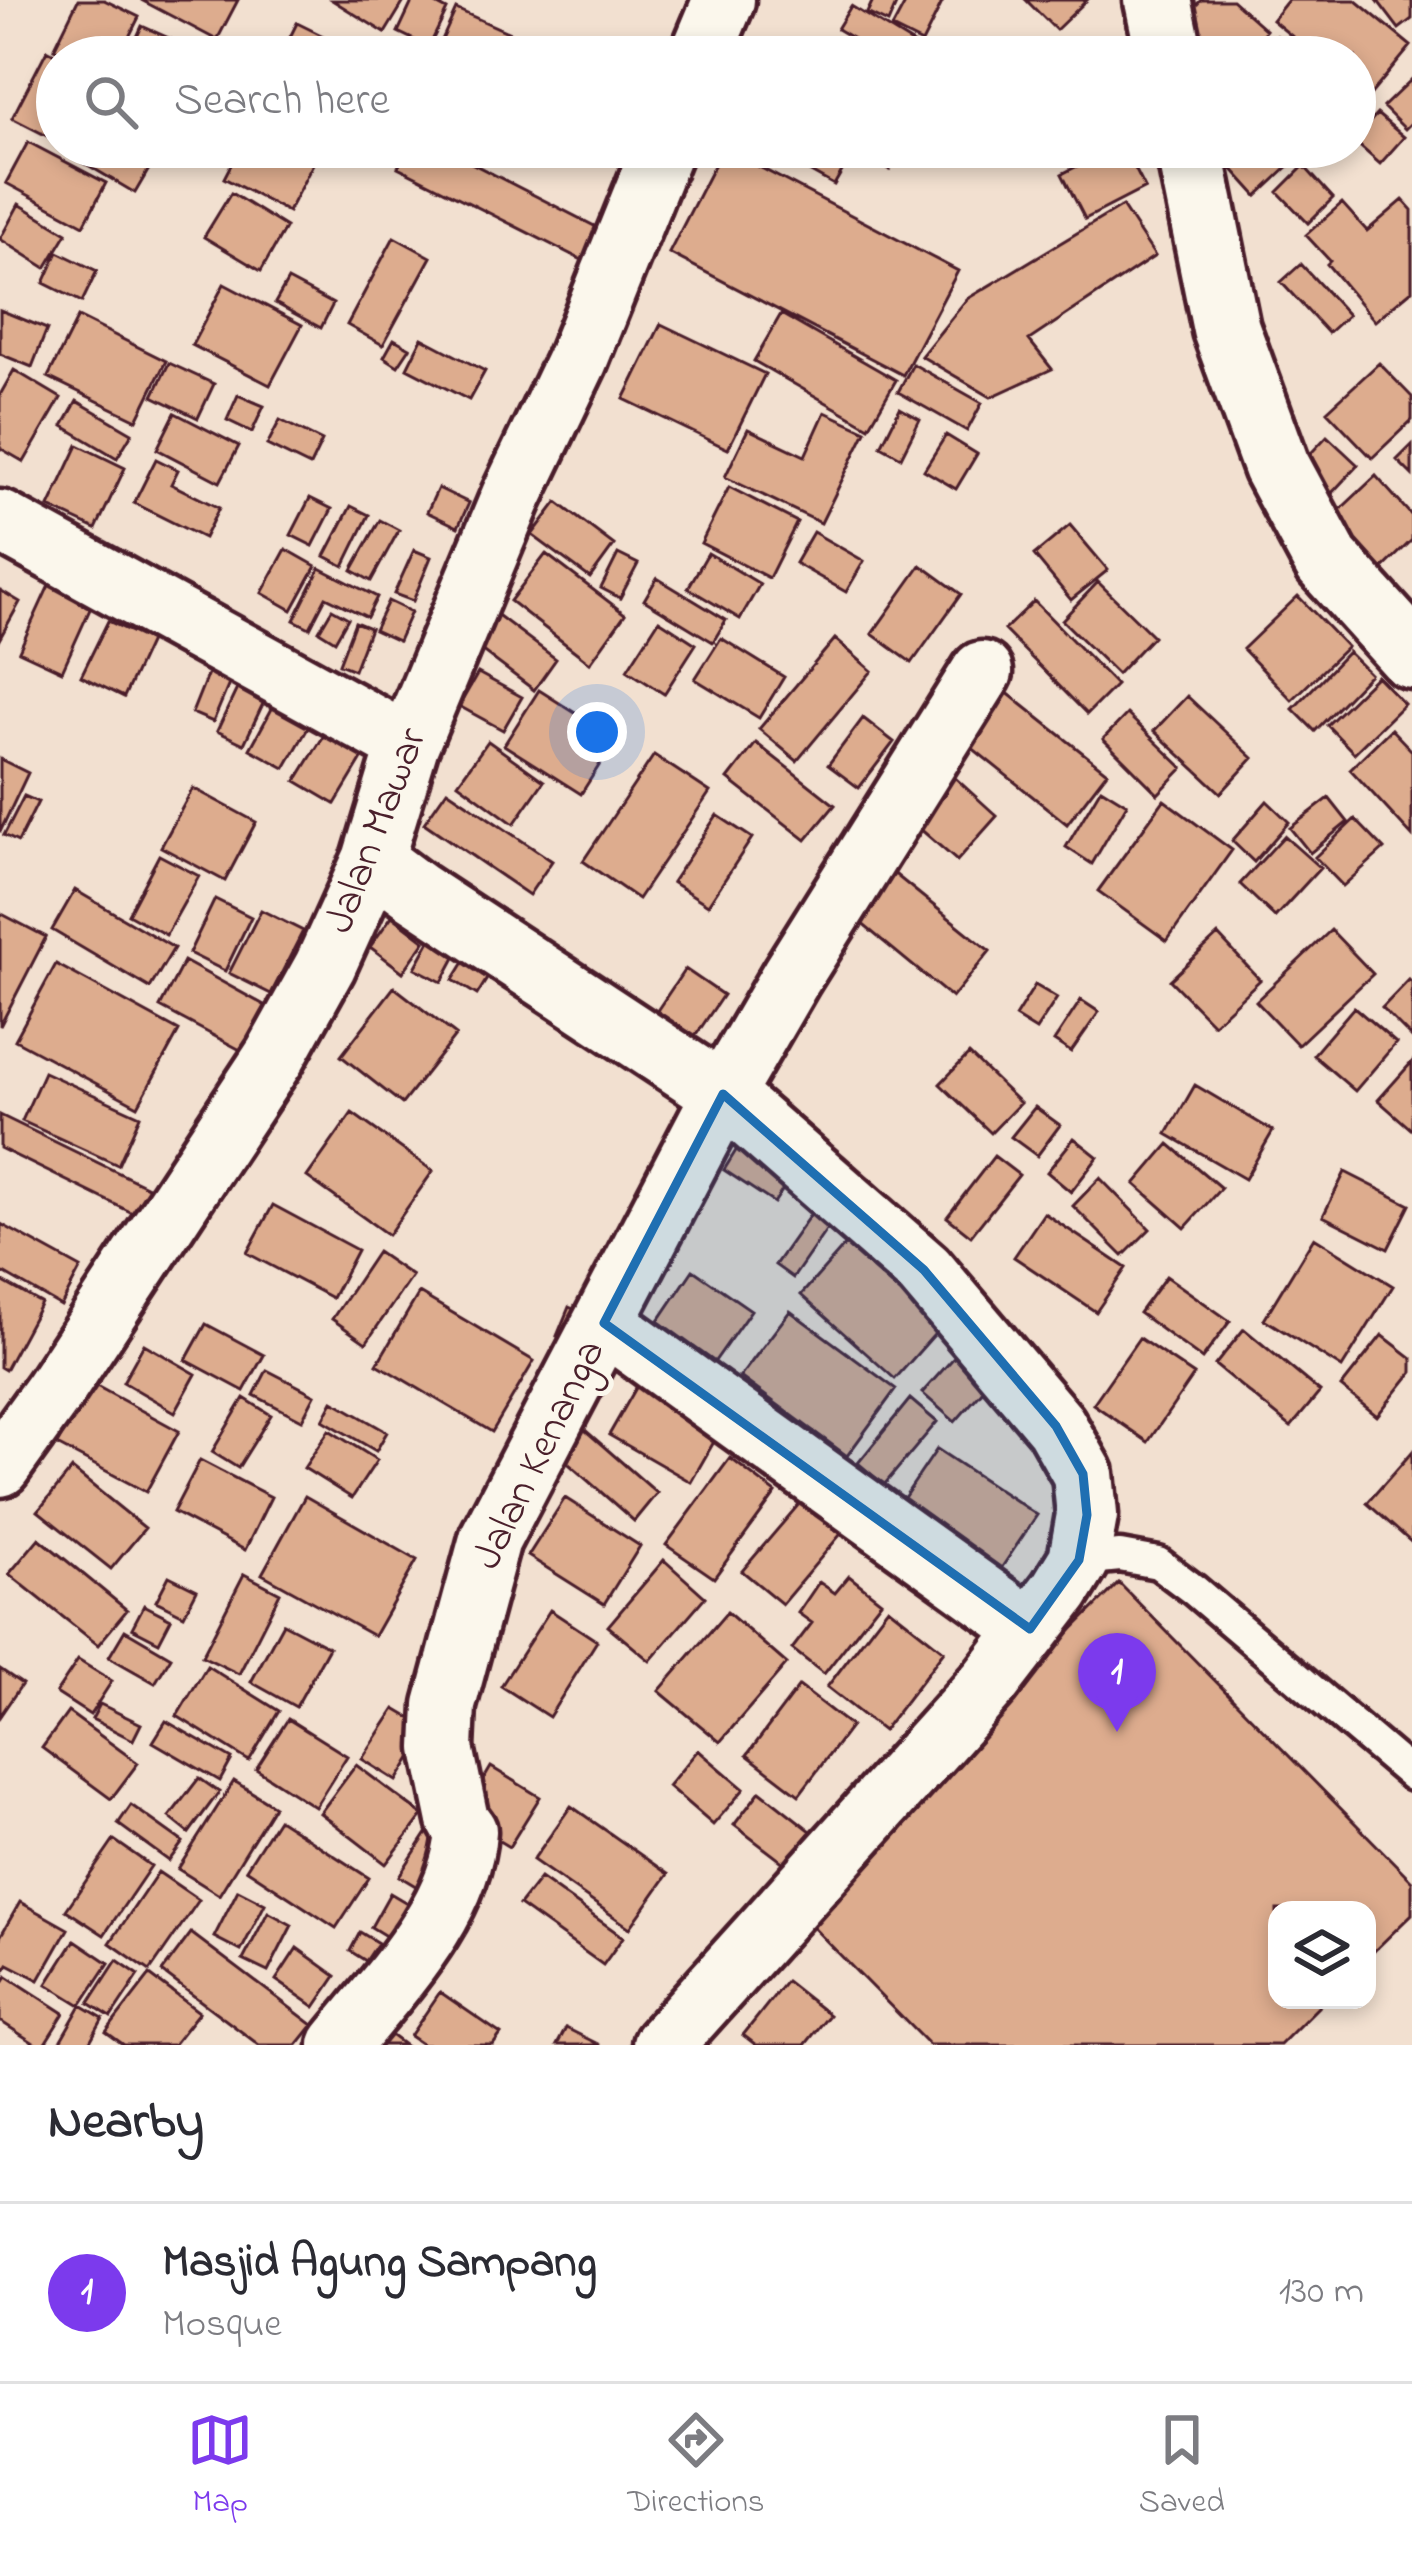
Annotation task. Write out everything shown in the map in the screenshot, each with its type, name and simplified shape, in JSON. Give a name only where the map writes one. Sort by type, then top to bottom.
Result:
[{"type":"street","points":[[709,36],[724,0]]},
{"type":"street","points":[[1158,0],[1166,36]]},
{"type":"street","name":"Jalan Mawar","points":[[0,1466],[275,1056],[325,966],[373,860],[408,746],[655,168]]},
{"type":"street","points":[[1193,168],[1226,329],[1276,466],[1327,561],[1412,655]]},
{"type":"street","points":[[0,521],[408,746]]},
{"type":"street","name":"Jalan Kenanga","points":[[340,2045],[438,1915],[465,1845],[466,1831],[458,1820],[443,1748],[445,1705],[490,1539],[723,1094],[982,672]]},
{"type":"street","points":[[373,860],[723,1094],[924,1270],[1057,1426],[1083,1474],[1088,1514],[1079,1560],[1060,1591],[990,1682],[662,2045]]},
{"type":"street","points":[[604,1323],[1030,1629]]},
{"type":"lane","points":[[1079,1560],[1120,1556],[1158,1563],[1412,1775]]},
{"type":"highlighted area","points":[[723,1094],[924,1270],[1056,1426],[1083,1474],[1087,1515],[1079,1560],[1030,1629],[604,1323]]},
{"type":"building","points":[[78,0],[104,0],[139,17],[130,36],[60,36]]},
{"type":"building","points":[[141,0],[238,0],[219,36],[209,36]]},
{"type":"building","points":[[332,0],[405,0],[385,33]]},
{"type":"building","points":[[413,0],[428,0],[447,10],[434,36],[398,32]]},
{"type":"building","points":[[873,0],[898,0],[888,23],[867,13]]},
{"type":"building","points":[[907,0],[942,3],[926,36],[908,36],[892,28]]},
{"type":"building","points":[[1026,0],[1087,0],[1056,30]]},
{"type":"building","points":[[1201,0],[1232,0],[1266,30],[1261,36],[1206,36],[1185,18]]},
{"type":"building","points":[[1288,0],[1355,0],[1411,46],[1376,88],[1376,36],[1291,36],[1272,20]]},
{"type":"building","points":[[1377,0],[1412,0],[1412,19],[1399,29]]},
{"type":"building","points":[[851,6],[900,36],[849,36],[837,29]]},
{"type":"building","points":[[456,9],[517,36],[444,36]]},
{"type":"building","points":[[297,23],[323,36],[290,36]]},
{"type":"building","points":[[142,26],[164,36],[137,36]]},
{"type":"building","points":[[36,71],[36,130],[12,118]]},
{"type":"building","points":[[1412,79],[1412,122],[1405,129],[1383,107]]},
{"type":"building","points":[[1376,115],[1404,137],[1380,164],[1376,160]]},
{"type":"building","points":[[28,142],[36,146],[36,168],[77,168],[106,183],[84,225],[6,183]]},
{"type":"building","points":[[93,168],[150,168],[135,193]]},
{"type":"building","points":[[229,168],[311,168],[288,212],[224,178]]},
{"type":"building","points":[[400,168],[481,168],[602,230],[586,262]]},
{"type":"building","points":[[713,168],[761,168],[958,271],[903,375],[669,253]]},
{"type":"building","points":[[804,168],[844,168],[834,185]]},
{"type":"building","points":[[1074,168],[1135,168],[1145,188],[1085,219],[1062,174]]},
{"type":"building","points":[[1232,168],[1287,168],[1257,196]]},
{"type":"building","points":[[1306,168],[1333,198],[1308,223],[1278,192]]},
{"type":"building","points":[[231,193],[286,227],[261,271],[204,237]]},
{"type":"building","points":[[1403,200],[1412,210],[1412,290],[1375,321],[1306,235],[1342,203],[1367,231]]},
{"type":"building","points":[[19,204],[67,233],[46,268],[0,239]]},
{"type":"building","points":[[1122,206],[1155,256],[1029,340],[1052,369],[991,397],[921,356],[967,299]]},
{"type":"building","points":[[394,237],[431,257],[383,345],[347,325]]},
{"type":"building","points":[[58,252],[97,271],[82,302],[44,283]]},
{"type":"building","points":[[1301,264],[1348,315],[1328,333],[1281,282]]},
{"type":"building","points":[[288,280],[333,304],[321,328],[275,303]]},
{"type":"building","points":[[224,284],[302,325],[270,385],[192,345]]},
{"type":"building","points":[[0,310],[47,329],[32,367],[0,354]]},
{"type":"building","points":[[781,314],[896,380],[869,427],[754,361]]},
{"type":"building","points":[[78,317],[166,361],[137,420],[48,377]]},
{"type":"building","points":[[661,324],[765,374],[728,449],[624,399]]},
{"type":"building","points":[[422,338],[485,371],[469,400],[407,368]]},
{"type":"building","points":[[394,339],[410,348],[398,366],[384,357]]},
{"type":"building","points":[[169,363],[214,384],[198,418],[153,396]]},
{"type":"building","points":[[1379,363],[1412,397],[1412,420],[1372,458],[1327,411]]},
{"type":"building","points":[[913,364],[982,403],[967,431],[898,392]]},
{"type":"building","points":[[14,370],[61,398],[24,462],[0,448],[0,395]]},
{"type":"building","points":[[238,395],[264,406],[252,432],[227,420]]},
{"type":"building","points":[[77,401],[132,433],[117,458],[63,426]]},
{"type":"building","points":[[900,408],[920,419],[901,457],[881,446]]},
{"type":"building","points":[[825,412],[866,431],[821,523],[725,477],[748,429],[805,456]]},
{"type":"building","points":[[175,413],[239,446],[220,482],[157,449]]},
{"type":"building","points":[[280,420],[322,441],[310,466],[267,445]]},
{"type":"building","points":[[946,435],[977,454],[956,489],[924,470]]},
{"type":"building","points":[[1327,436],[1358,465],[1329,496],[1299,466]]},
{"type":"building","points":[[78,445],[125,468],[96,529],[49,507]]},
{"type":"building","points":[[1412,445],[1412,475],[1397,460]]},
{"type":"building","points":[[156,459],[178,470],[171,484],[219,508],[204,538],[134,503]]},
{"type":"building","points":[[1376,476],[1412,516],[1412,540],[1377,574],[1328,521]]},
{"type":"building","points":[[729,487],[797,522],[769,578],[701,543]]},
{"type":"building","points":[[438,488],[469,503],[458,527],[427,512]]},
{"type":"building","points":[[310,498],[332,509],[313,546],[291,535]]},
{"type":"building","points":[[557,502],[614,545],[590,578],[532,535]]},
{"type":"building","points":[[351,506],[369,515],[344,566],[325,556]]},
{"type":"building","points":[[380,520],[399,530],[371,581],[352,570]]},
{"type":"building","points":[[1070,525],[1108,570],[1071,600],[1034,555]]},
{"type":"building","points":[[813,532],[864,561],[846,592],[795,563]]},
{"type":"building","points":[[286,549],[316,566],[292,610],[262,593]]},
{"type":"building","points":[[414,550],[431,557],[413,601],[394,594]]},
{"type":"building","points":[[708,553],[760,584],[740,619],[688,588]]},
{"type":"building","points":[[546,554],[625,614],[590,663],[510,601]]},
{"type":"building","points":[[618,554],[638,564],[620,598],[601,588]]},
{"type":"building","points":[[921,565],[961,594],[912,663],[872,634]]},
{"type":"building","points":[[57,568],[100,587],[62,671],[19,651]]},
{"type":"building","points":[[320,568],[377,597],[367,617],[326,597],[310,628],[294,620]]},
{"type":"building","points":[[657,578],[726,620],[713,642],[644,600]]},
{"type":"building","points":[[1098,582],[1153,636],[1117,674],[1062,620]]},
{"type":"building","points":[[0,590],[20,602],[0,638]]},
{"type":"building","points":[[1298,596],[1347,647],[1292,700],[1243,649]]},
{"type":"building","points":[[388,601],[411,612],[398,641],[374,630]]},
{"type":"building","points":[[1034,601],[1116,685],[1087,714],[1004,630]]},
{"type":"building","points":[[332,609],[348,618],[335,641],[319,631]]},
{"type":"building","points":[[491,610],[556,659],[534,690],[469,641]]},
{"type":"building","points":[[659,620],[696,644],[664,694],[627,670]]},
{"type":"building","points":[[108,621],[150,641],[124,697],[81,676]]},
{"type":"building","points":[[355,622],[370,628],[354,670],[339,664]]},
{"type":"building","points":[[721,638],[784,677],[759,718],[695,679]]},
{"type":"building","points":[[835,639],[872,671],[797,761],[759,729]]},
{"type":"building","points":[[1348,652],[1370,674],[1315,731],[1293,709]]},
{"type":"building","points":[[212,663],[234,672],[213,722],[192,713]]},
{"type":"building","points":[[478,673],[522,697],[503,730],[459,706]]},
{"type":"building","points":[[243,676],[270,689],[244,744],[217,731]]},
{"type":"building","points":[[1377,676],[1404,704],[1354,753],[1327,725]]},
{"type":"building","points":[[991,680],[1107,772],[1067,824],[951,731]]},
{"type":"building","points":[[539,690],[616,739],[581,794],[504,745]]},
{"type":"building","points":[[280,694],[316,714],[285,768],[250,749]]},
{"type":"building","points":[[1187,696],[1253,758],[1221,793],[1154,731]]},
{"type":"building","points":[[1127,714],[1183,768],[1158,794],[1103,739]]},
{"type":"building","points":[[336,716],[374,739],[335,804],[296,781]]},
{"type":"building","points":[[863,718],[894,742],[859,788],[828,765]]},
{"type":"building","points":[[1391,729],[1412,751],[1412,836],[1350,769]]},
{"type":"building","points":[[488,741],[544,781],[514,824],[458,783]]},
{"type":"building","points":[[756,743],[835,805],[806,840],[728,779]]},
{"type":"building","points":[[654,755],[710,792],[638,899],[583,861]]},
{"type":"building","points":[[0,759],[28,773],[0,832]]},
{"type":"building","points":[[952,775],[997,816],[957,861],[911,821]]},
{"type":"building","points":[[193,788],[256,822],[225,881],[161,847]]},
{"type":"building","points":[[1101,788],[1127,804],[1092,864],[1066,847]]},
{"type":"building","points":[[447,790],[552,861],[529,895],[424,823]]},
{"type":"building","points":[[24,796],[38,802],[18,842],[4,835]]},
{"type":"building","points":[[1329,798],[1348,822],[1310,853],[1290,828]]},
{"type":"building","points":[[1164,800],[1232,850],[1167,941],[1098,891]]},
{"type":"building","points":[[1267,801],[1289,822],[1254,862],[1232,841]]},
{"type":"building","points":[[717,815],[752,838],[708,905],[672,882]]},
{"type":"building","points":[[1355,819],[1384,849],[1343,886],[1315,857]]},
{"type":"building","points":[[1284,836],[1320,868],[1275,917],[1240,884]]},
{"type":"building","points":[[159,855],[199,876],[166,935],[128,914]]},
{"type":"building","points":[[881,863],[990,951],[952,998],[844,909]]},
{"type":"building","points":[[75,890],[174,948],[150,988],[52,930]]},
{"type":"building","points":[[215,899],[251,917],[225,971],[189,953]]},
{"type":"building","points":[[261,910],[303,931],[271,994],[229,973]]},
{"type":"building","points":[[0,913],[46,937],[0,1026]]},
{"type":"building","points":[[392,916],[425,941],[403,972],[370,947]]},
{"type":"building","points":[[1331,930],[1373,974],[1298,1045],[1256,1001]]},
{"type":"building","points":[[1218,935],[1260,980],[1213,1024],[1170,980]]},
{"type":"building","points":[[432,937],[458,952],[442,982],[415,968]]},
{"type":"building","points":[[469,954],[493,969],[477,995],[453,980]]},
{"type":"building","points":[[184,961],[286,1017],[261,1061],[160,1007]]},
{"type":"building","points":[[56,964],[179,1031],[138,1106],[15,1040]]},
{"type":"building","points":[[685,969],[723,995],[684,1053],[646,1027]]},
{"type":"building","points":[[1409,980],[1412,983],[1412,1038],[1382,1008]]},
{"type":"building","points":[[1035,985],[1057,998],[1036,1030],[1015,1017]]},
{"type":"building","points":[[394,987],[456,1035],[402,1104],[341,1056]]},
{"type":"building","points":[[1081,1000],[1099,1012],[1071,1052],[1054,1041]]},
{"type":"building","points":[[1354,1007],[1396,1043],[1355,1091],[1313,1055]]},
{"type":"building","points":[[969,1054],[1020,1103],[991,1133],[940,1084]]},
{"type":"building","points":[[1412,1062],[1412,1130],[1378,1100]]},
{"type":"building","points":[[44,1072],[140,1116],[118,1165],[22,1121]]},
{"type":"building","points":[[1195,1085],[1273,1131],[1245,1179],[1167,1134]]},
{"type":"building","points":[[1035,1107],[1060,1125],[1037,1156],[1011,1137]]},
{"type":"building","points":[[352,1113],[433,1171],[388,1235],[307,1177]]},
{"type":"building","points":[[0,1115],[164,1195],[151,1222],[0,1148]]},
{"type":"building","points":[[1074,1138],[1098,1157],[1071,1192],[1047,1172]]},
{"type":"building","points":[[740,1144],[791,1177],[774,1203],[724,1170]]},
{"type":"building","points":[[1169,1144],[1221,1188],[1185,1228],[1135,1184]]},
{"type":"building","points":[[994,1156],[1019,1175],[971,1236],[947,1217]]},
{"type":"building","points":[[1345,1172],[1410,1205],[1388,1249],[1323,1216]]},
{"type":"building","points":[[1100,1178],[1150,1229],[1123,1256],[1073,1206]]},
{"type":"building","points":[[822,1198],[840,1210],[793,1278],[775,1265]]},
{"type":"building","points":[[273,1205],[357,1250],[332,1298],[247,1253]]},
{"type":"building","points":[[1044,1213],[1126,1268],[1096,1312],[1014,1257]]},
{"type":"building","points":[[1,1224],[81,1268],[61,1306],[0,1271]]},
{"type":"building","points":[[862,1226],[956,1310],[895,1379],[801,1295]]},
{"type":"building","points":[[1314,1237],[1393,1286],[1342,1368],[1264,1319]]},
{"type":"building","points":[[377,1252],[412,1276],[366,1343],[332,1319]]},
{"type":"building","points":[[693,1270],[751,1310],[703,1378],[647,1338]]},
{"type":"building","points":[[1166,1276],[1230,1321],[1202,1359],[1139,1313]]},
{"type":"building","points":[[0,1280],[41,1303],[5,1370],[0,1367]]},
{"type":"building","points":[[419,1293],[534,1361],[492,1432],[377,1364]]},
{"type":"building","points":[[569,1307],[594,1318],[581,1347],[557,1336]]},
{"type":"building","points":[[790,1311],[896,1389],[847,1456],[740,1377]]},
{"type":"building","points":[[206,1324],[264,1355],[244,1391],[186,1360]]},
{"type":"building","points":[[1244,1329],[1320,1392],[1291,1427],[1215,1365]]},
{"type":"building","points":[[1382,1335],[1412,1358],[1412,1372],[1377,1416],[1341,1387]]},
{"type":"building","points":[[1139,1338],[1194,1375],[1148,1442],[1093,1404]]},
{"type":"building","points":[[967,1343],[999,1372],[955,1422],[922,1393]]},
{"type":"building","points":[[144,1344],[196,1374],[175,1412],[123,1382]]},
{"type":"building","points":[[267,1370],[315,1395],[302,1420],[254,1395]]},
{"type":"building","points":[[91,1383],[179,1431],[146,1492],[57,1445]]},
{"type":"building","points":[[637,1386],[719,1433],[691,1482],[609,1435]]},
{"type":"building","points":[[244,1398],[271,1415],[238,1468],[212,1452]]},
{"type":"building","points":[[910,1399],[937,1422],[884,1485],[858,1463]]},
{"type":"building","points":[[333,1401],[387,1432],[376,1451],[323,1420]]},
{"type":"building","points":[[577,1423],[657,1493],[634,1521],[553,1450]]},
{"type":"building","points":[[329,1430],[377,1460],[352,1498],[304,1468]]},
{"type":"building","points":[[937,1449],[1037,1515],[996,1576],[897,1508]]},
{"type":"building","points":[[1412,1452],[1412,1543],[1367,1503]]},
{"type":"building","points":[[730,1458],[776,1493],[714,1578],[666,1545]]},
{"type":"building","points":[[200,1460],[271,1497],[245,1550],[173,1512]]},
{"type":"building","points":[[72,1469],[145,1528],[111,1569],[38,1511]]},
{"type":"building","points":[[817,1483],[856,1516],[782,1604],[742,1571]]},
{"type":"building","points":[[305,1496],[417,1560],[374,1636],[262,1574]]},
{"type":"building","points":[[565,1498],[640,1546],[604,1604],[528,1556]]},
{"type":"building","points":[[39,1538],[127,1610],[98,1645],[9,1574]]},
{"type":"building","points":[[664,1560],[705,1597],[650,1661],[608,1626]]},
{"type":"building","points":[[244,1574],[280,1593],[239,1674],[202,1656]]},
{"type":"building","points":[[169,1576],[197,1590],[184,1615],[156,1601]]},
{"type":"building","points":[[849,1576],[881,1601],[824,1674],[792,1649],[812,1623],[798,1613],[819,1582],[835,1593]]},
{"type":"building","points":[[1119,1583],[1412,1881],[1412,1914],[1376,1949],[1376,1901],[1268,1901],[1268,2009],[1316,2009],[1280,2045],[929,2045],[793,1907]]},
{"type":"building","points":[[144,1605],[171,1619],[159,1642],[132,1628]]},
{"type":"building","points":[[888,1607],[944,1651],[883,1731],[827,1687]]},
{"type":"building","points":[[550,1610],[597,1641],[549,1717],[501,1686]]},
{"type":"building","points":[[727,1612],[787,1664],[720,1742],[659,1691]]},
{"type":"building","points":[[283,1623],[329,1647],[296,1707],[251,1682]]},
{"type":"building","points":[[125,1630],[171,1657],[155,1683],[109,1657]]},
{"type":"building","points":[[78,1660],[112,1681],[90,1715],[56,1693]]},
{"type":"building","points":[[207,1666],[279,1711],[249,1761],[177,1716]]},
{"type":"building","points":[[0,1669],[22,1684],[0,1716]]},
{"type":"building","points":[[799,1686],[851,1726],[799,1795],[747,1755]]},
{"type":"building","points":[[100,1704],[141,1724],[133,1740],[92,1719]]},
{"type":"building","points":[[395,1709],[429,1729],[397,1781],[362,1759]]},
{"type":"building","points":[[68,1712],[138,1763],[111,1799],[42,1748]]},
{"type":"building","points":[[288,1719],[347,1756],[315,1807],[256,1769]]},
{"type":"building","points":[[166,1721],[232,1759],[220,1781],[153,1742]]},
{"type":"building","points":[[698,1750],[744,1789],[713,1825],[668,1786]]},
{"type":"building","points":[[356,1765],[423,1815],[386,1864],[320,1813]]},
{"type":"building","points":[[491,1767],[540,1797],[509,1847],[461,1818]]},
{"type":"building","points":[[199,1778],[219,1792],[189,1833],[169,1817]]},
{"type":"building","points":[[234,1781],[274,1806],[219,1895],[178,1869]]},
{"type":"building","points":[[760,1791],[811,1831],[785,1864],[734,1825]]},
{"type":"building","points":[[131,1805],[183,1842],[169,1861],[118,1824]]},
{"type":"building","points":[[571,1806],[668,1874],[630,1928],[533,1860]]},
{"type":"building","points":[[439,1815],[463,1831],[424,1891],[399,1876]]},
{"type":"building","points":[[278,1819],[369,1878],[336,1928],[246,1869]]},
{"type":"building","points":[[114,1840],[151,1866],[104,1935],[66,1910]]},
{"type":"building","points":[[158,1872],[199,1900],[150,1971],[110,1943]]},
{"type":"building","points":[[540,1878],[623,1937],[603,1965],[519,1905]]},
{"type":"building","points":[[238,1890],[265,1904],[241,1951],[214,1937]]},
{"type":"building","points":[[390,1893],[417,1909],[397,1943],[371,1927]]},
{"type":"building","points":[[20,1902],[68,1929],[39,1980],[8,1964],[0,1977],[0,1937]]},
{"type":"building","points":[[268,1912],[292,1925],[268,1972],[243,1960]]},
{"type":"building","points":[[360,1932],[378,1943],[366,1961],[350,1951]]},
{"type":"building","points":[[191,1933],[313,2025],[297,2045],[259,2045],[162,1972]]},
{"type":"building","points":[[75,1940],[109,1963],[81,2005],[47,1984]]},
{"type":"building","points":[[297,1948],[336,1976],[315,2007],[276,1980]]},
{"type":"building","points":[[117,1960],[139,1975],[111,2017],[89,2003]]},
{"type":"building","points":[[150,1975],[199,2012],[173,2045],[124,2045],[106,2032]]},
{"type":"building","points":[[7,1976],[64,2013],[44,2045],[0,2021],[0,1987]]},
{"type":"building","points":[[786,1981],[829,2015],[805,2045],[756,2045],[743,2035]]},
{"type":"building","points":[[440,1992],[501,2034],[493,2045],[423,2045],[410,2036]]},
{"type":"building","points":[[81,2005],[103,2018],[88,2045],[58,2045]]},
{"type":"building","points":[[368,2018],[404,2045],[347,2045]]},
{"type":"building","points":[[566,2028],[600,2045],[557,2045]]},
{"type":"place","name":"Masjid Agung Sampang","points":[[1117,1732]]}]
